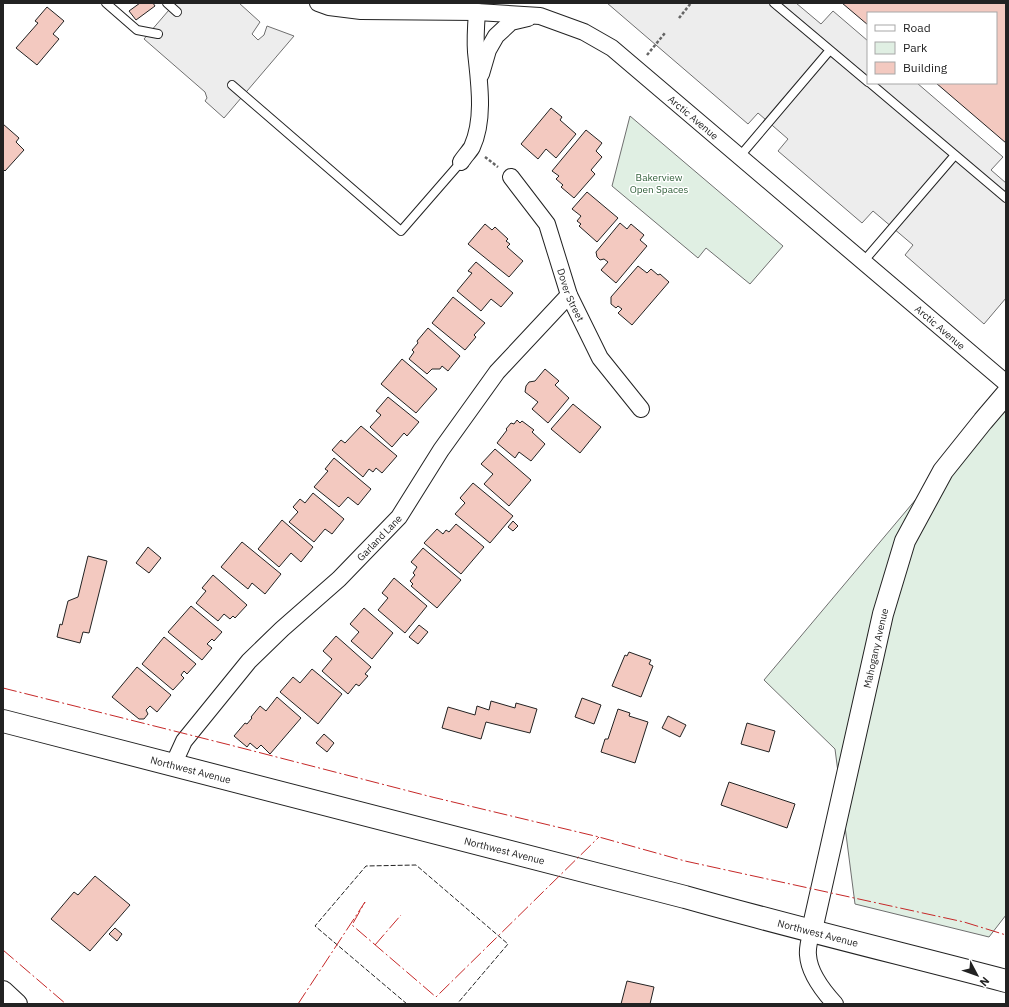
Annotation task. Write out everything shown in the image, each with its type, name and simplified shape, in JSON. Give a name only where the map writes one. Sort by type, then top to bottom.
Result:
[{"type":"main road","name":"Northwest Avenue","points":[[3,722],[1006,981]]},
{"type":"street","name":"Arctic Avenue","points":[[318,3],[329,7],[360,11],[477,7],[540,16],[584,32],[612,48],[1006,383]]},
{"type":"street","points":[[461,162],[472,146],[480,107],[476,50],[477,7]]},
{"type":"street","points":[[479,77],[488,50],[496,36],[511,22],[540,16]]},
{"type":"street","name":"Dover Street","points":[[510,176],[547,224],[570,295],[600,358],[641,409]]},
{"type":"street","name":"Garland Lane","points":[[173,765],[184,741],[249,661],[282,629],[339,580],[399,517],[441,450],[497,372],[570,295]]},
{"type":"street","name":"Mahogany Avenue","points":[[812,930],[883,614],[905,541],[943,471],[1006,394]]},
{"type":"street","points":[[812,930],[808,955],[813,973],[825,993],[835,1004]]},
{"type":"street","points":[[3,991],[17,1004]]},
{"type":"lane","points":[[106,3],[137,30],[158,34]]},
{"type":"lane","points":[[167,3],[177,12]]},
{"type":"lane","points":[[774,3],[867,80]]},
{"type":"lane","points":[[740,156],[830,50]]},
{"type":"lane","points":[[871,84],[1006,198]]},
{"type":"lane","points":[[232,85],[401,231],[461,162]]},
{"type":"lane","points":[[863,262],[956,156]]},
{"type":"path","points":[[679,18],[691,3]]},
{"type":"path","points":[[647,55],[665,33]]},
{"type":"path","points":[[472,146],[510,176]]},
{"type":"green space","name":"Bakerview Open Spaces","points":[[630,116],[783,246],[750,284],[706,248],[698,258],[612,186]]},
{"type":"green space","points":[[1001,398],[1006,403],[1006,915],[989,937],[855,904],[835,749],[764,680]]},
{"type":"shaded area","points":[[175,3],[239,3],[260,22],[252,34],[258,40],[264,35],[267,26],[294,36],[224,118],[205,101],[207,98],[205,92],[144,39]]},
{"type":"shaded area","points":[[607,3],[796,3],[821,24],[833,11],[867,40],[867,84],[918,84],[1003,157],[991,170],[1006,183],[1006,298],[984,324],[905,255],[913,245],[873,211],[862,223],[778,151],[788,139],[758,113],[748,124]]},
{"type":"building","points":[[140,3],[153,3],[155,6],[136,20],[129,11]]},
{"type":"building","points":[[842,3],[1006,3],[1006,143],[937,84],[997,84],[997,12],[867,12],[867,24]]},
{"type":"building","points":[[47,7],[64,21],[53,34],[59,39],[37,65],[16,48],[38,23],[35,21]]},
{"type":"building","points":[[551,108],[562,117],[560,120],[576,134],[556,158],[546,149],[538,159],[521,144]]},
{"type":"building","points":[[3,124],[19,138],[16,142],[24,150],[5,171],[3,169]]},
{"type":"building","points":[[586,130],[602,143],[596,151],[602,157],[591,170],[595,174],[574,198],[561,187],[563,185],[556,179],[559,176],[552,171]]},
{"type":"building","points":[[587,192],[618,218],[597,242],[579,226],[581,224],[577,221],[581,216],[572,209]]},
{"type":"building","points":[[620,223],[627,229],[631,224],[644,235],[640,240],[647,246],[616,283],[601,270],[608,262],[604,259],[600,260],[597,257],[596,252]]},
{"type":"building","points":[[485,224],[492,230],[495,227],[508,239],[506,241],[510,244],[507,247],[523,261],[509,277],[468,244]]},
{"type":"building","points":[[476,262],[513,293],[501,307],[491,299],[481,311],[457,291],[472,273],[468,271]]},
{"type":"building","points":[[638,266],[647,273],[651,269],[658,275],[660,274],[669,282],[632,325],[618,313],[622,309],[618,306],[616,308],[611,304],[611,297]]},
{"type":"building","points":[[453,297],[485,323],[474,335],[476,337],[465,350],[432,323]]},
{"type":"building","points":[[428,328],[460,356],[448,371],[442,366],[440,369],[432,369],[427,374],[409,359],[414,352],[412,350],[418,343],[417,341]]},
{"type":"building","points":[[402,359],[437,389],[416,413],[381,384]]},
{"type":"building","points":[[545,369],[559,381],[555,385],[569,398],[548,423],[532,409],[538,402],[525,392],[526,386],[529,382],[535,381]]},
{"type":"building","points":[[388,397],[419,422],[407,436],[404,433],[392,447],[370,427],[381,415],[376,411]]},
{"type":"building","points":[[573,404],[601,427],[580,453],[551,429]]},
{"type":"building","points":[[517,420],[520,423],[522,421],[534,430],[532,432],[545,444],[531,461],[519,452],[515,458],[497,443],[511,423],[514,424]]},
{"type":"building","points":[[361,426],[397,456],[382,473],[376,468],[373,472],[369,469],[363,477],[332,450],[341,440],[345,443]]},
{"type":"building","points":[[495,449],[531,480],[509,506],[484,484],[493,474],[481,464]]},
{"type":"building","points":[[334,458],[371,489],[358,505],[348,497],[339,507],[314,487],[328,471],[325,469]]},
{"type":"building","points":[[473,483],[513,516],[490,543],[455,514],[465,503],[460,498]]},
{"type":"building","points":[[313,493],[344,519],[332,534],[325,529],[314,542],[289,522],[298,512],[293,507],[300,499],[305,503]]},
{"type":"building","points":[[282,520],[313,547],[301,562],[291,553],[279,567],[258,549]]},
{"type":"building","points":[[513,521],[518,526],[513,531],[508,527]]},
{"type":"building","points":[[456,524],[484,547],[461,574],[424,543],[437,529],[443,534],[446,530],[449,532]]},
{"type":"building","points":[[242,542],[281,574],[265,594],[252,583],[248,589],[221,567]]},
{"type":"building","points":[[148,547],[161,558],[149,573],[136,563]]},
{"type":"building","points":[[423,548],[461,580],[437,608],[411,586],[413,584],[410,581],[415,575],[413,573],[417,567],[411,562]]},
{"type":"building","points":[[88,556],[107,561],[89,633],[83,632],[80,643],[57,637],[60,624],[62,625],[68,601],[78,597]]},
{"type":"building","points":[[213,575],[247,605],[235,618],[233,616],[230,619],[224,614],[218,621],[196,603],[206,591],[202,588]]},
{"type":"building","points":[[394,578],[427,606],[405,633],[378,610],[388,598],[382,593]]},
{"type":"building","points":[[191,606],[222,632],[214,641],[212,639],[207,644],[212,648],[202,660],[168,632]]},
{"type":"building","points":[[364,608],[393,633],[372,659],[351,641],[359,632],[350,624]]},
{"type":"building","points":[[419,625],[428,632],[418,644],[409,637]]},
{"type":"building","points":[[336,636],[371,667],[365,674],[368,676],[359,686],[356,684],[348,694],[322,671],[332,659],[323,651]]},
{"type":"building","points":[[164,637],[196,664],[187,674],[184,671],[181,675],[184,678],[173,690],[142,664]]},
{"type":"building","points":[[629,652],[651,660],[649,664],[653,666],[641,697],[612,686],[625,655],[627,656]]},
{"type":"building","points":[[137,667],[171,695],[157,712],[150,706],[146,710],[148,714],[144,719],[139,719],[112,697]]},
{"type":"building","points":[[312,669],[342,694],[318,724],[280,692],[293,677],[300,683]]},
{"type":"building","points":[[277,697],[301,718],[270,754],[261,745],[257,749],[250,743],[247,747],[234,736],[245,723],[247,724],[260,706],[266,711]]},
{"type":"building","points":[[582,698],[601,705],[594,724],[575,717]]},
{"type":"building","points":[[491,701],[515,708],[516,703],[537,709],[530,733],[486,722],[481,739],[442,728],[448,707],[475,715],[477,706],[489,710]]},
{"type":"building","points":[[618,709],[630,713],[629,716],[648,722],[635,763],[601,752],[605,739],[608,739]]},
{"type":"building","points":[[668,716],[686,725],[680,737],[662,728]]},
{"type":"building","points":[[747,723],[775,731],[769,752],[741,744]]},
{"type":"building","points":[[324,734],[334,743],[327,752],[316,743]]},
{"type":"building","points":[[729,782],[795,804],[787,828],[721,805]]},
{"type":"building","points":[[95,876],[130,905],[90,951],[51,919],[74,892],[78,895]]},
{"type":"building","points":[[115,928],[122,934],[117,941],[109,934]]},
{"type":"building","points":[[627,981],[654,987],[650,1004],[621,1004]]},
{"type":"fence","points":[[407,1004],[315,926],[366,866],[416,865],[508,944],[457,1004]]},
{"type":"power","points":[[3,688],[432,797],[599,837],[685,861],[964,922],[1006,935]]},
{"type":"power","points":[[298,1004],[365,902],[352,925],[436,997],[599,837]]},
{"type":"power","points":[[375,945],[401,915]]},
{"type":"power","points":[[3,950],[66,1004]]}]
